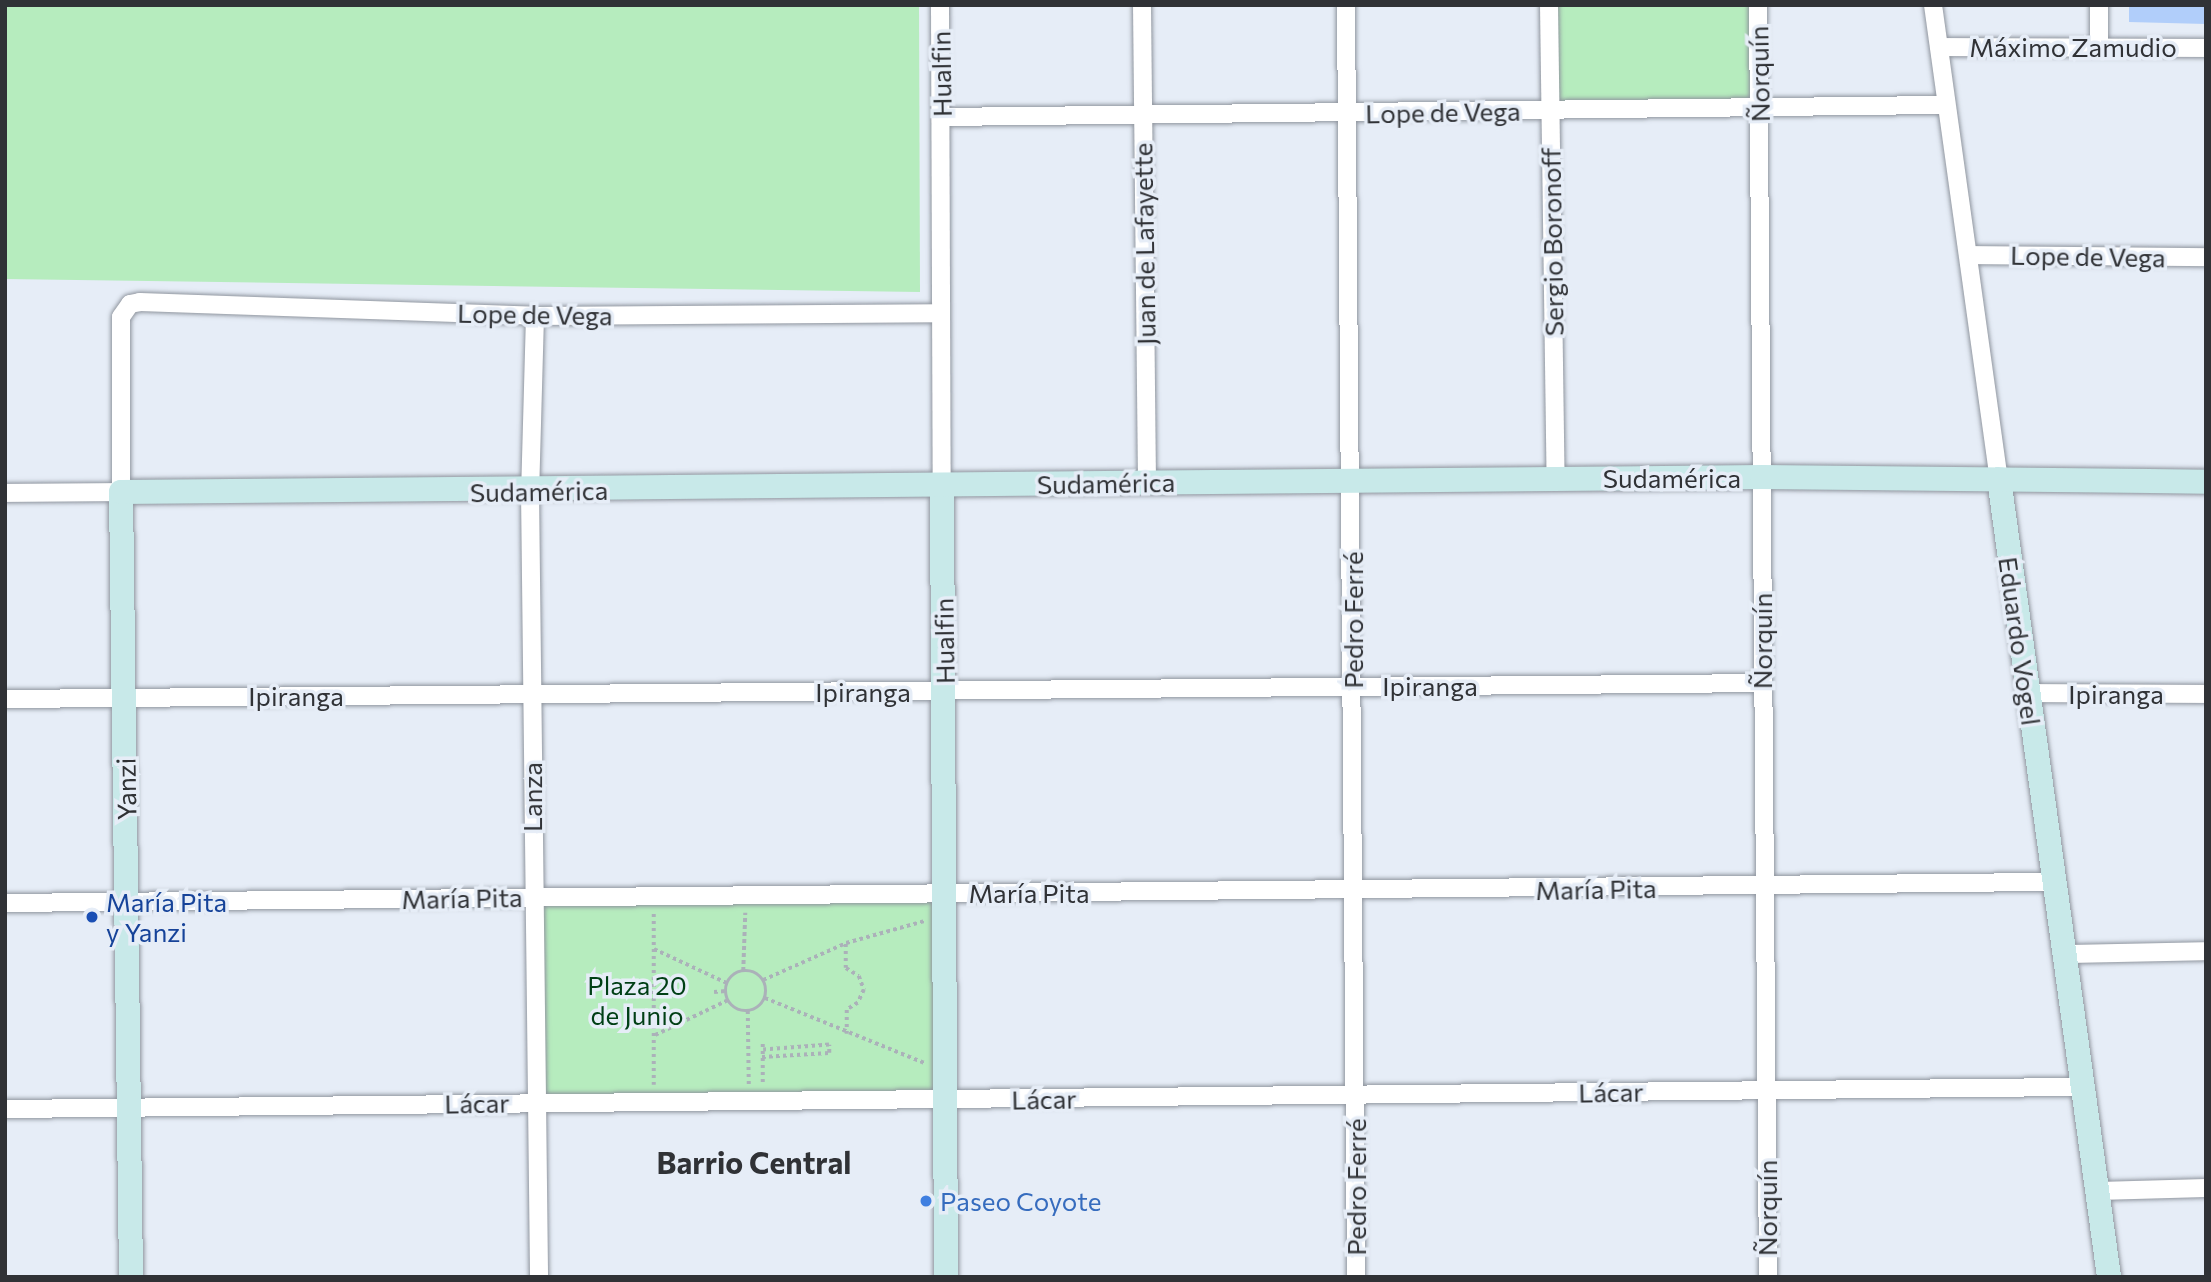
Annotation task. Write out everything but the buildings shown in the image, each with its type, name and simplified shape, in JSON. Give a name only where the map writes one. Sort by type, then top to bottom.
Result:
[{"type":"street","name":"Hualfin","points":[[940,5],[946,1277]]},
{"type":"street","name":"Juan de Lafayette","points":[[1142,5],[1147,483]]},
{"type":"street","name":"Pedro Ferré","points":[[1346,5],[1353,480],[1356,1277]]},
{"type":"street","name":"Sergio Boronoff","points":[[1549,5],[1556,478]]},
{"type":"street","name":"Ñorquín","points":[[1759,5],[1768,1277]]},
{"type":"street","name":"Eduardo Vogel","points":[[1933,5],[1945,104],[1971,255],[2027,693],[2053,882],[2066,954],[2109,1277]]},
{"type":"street","points":[[2099,5],[2099,46]]},
{"type":"street","name":"Máximo Zamudio","points":[[1939,47],[2206,48]]},
{"type":"street","name":"Lope de Vega","points":[[942,117],[1760,109],[1945,104]]},
{"type":"street","name":"Lope de Vega","points":[[1971,255],[2206,257]]},
{"type":"street","name":"Lope de Vega","points":[[130,304],[156,300],[535,317],[940,313]]},
{"type":"street","name":"Yanzi","points":[[130,304],[121,317],[121,492],[131,1277]]},
{"type":"street","name":"Lanza","points":[[535,317],[530,491],[538,1277]]},
{"type":"street","name":"Sudamérica","points":[[5,493],[530,491],[1556,478],[1999,478],[2206,482]]},
{"type":"street","name":"Ipiranga","points":[[5,699],[1762,683]]},
{"type":"street","name":"Ipiranga","points":[[2027,693],[2206,694]]},
{"type":"street","name":"María Pita","points":[[5,903],[745,898],[943,904],[1356,891],[2053,882]]},
{"type":"street","points":[[2066,954],[2206,951]]},
{"type":"street","name":"Lácar","points":[[5,1109],[2082,1087]]},
{"type":"street","points":[[2098,1191],[2206,1188]]},
{"type":"path","points":[[653,1102],[654,898]]},
{"type":"path","points":[[743,971],[745,898]]},
{"type":"path","points":[[743,971],[763,980],[943,904]]},
{"type":"path","points":[[846,943],[846,971],[859,976],[864,990],[859,1003],[847,1007],[847,1034]]},
{"type":"path","points":[[654,949],[727,982]]},
{"type":"path","points":[[743,971],[727,982],[726,991],[728,1000],[748,1011]]},
{"type":"path","points":[[763,980],[765,998]]},
{"type":"path","points":[[713,992],[726,991]]},
{"type":"path","points":[[765,998],[847,1034],[944,1071]]},
{"type":"path","points":[[748,1011],[765,998]]},
{"type":"path","points":[[655,1035],[728,1000]]},
{"type":"path","points":[[748,1011],[756,1099]]},
{"type":"path","points":[[756,1099],[763,1044]]},
{"type":"path","points":[[762,1057],[829,1053],[829,1045],[763,1050]]},
{"type":"green space","points":[[5,5],[919,5],[920,292],[5,279]]},
{"type":"green space","points":[[1549,5],[1758,5],[1760,109],[1550,110]]},
{"type":"green space","name":"Plaza 20 de Junio","points":[[943,893],[944,1100],[535,1103],[533,898]]},
{"type":"place","name":"María Pita y Yanzi","points":[[92,917]]},
{"type":"place","name":"Paseo Coyote","points":[[926,1201]]},
{"type":"district","name":"Barrio Central","points":[[754,1162]]}]
